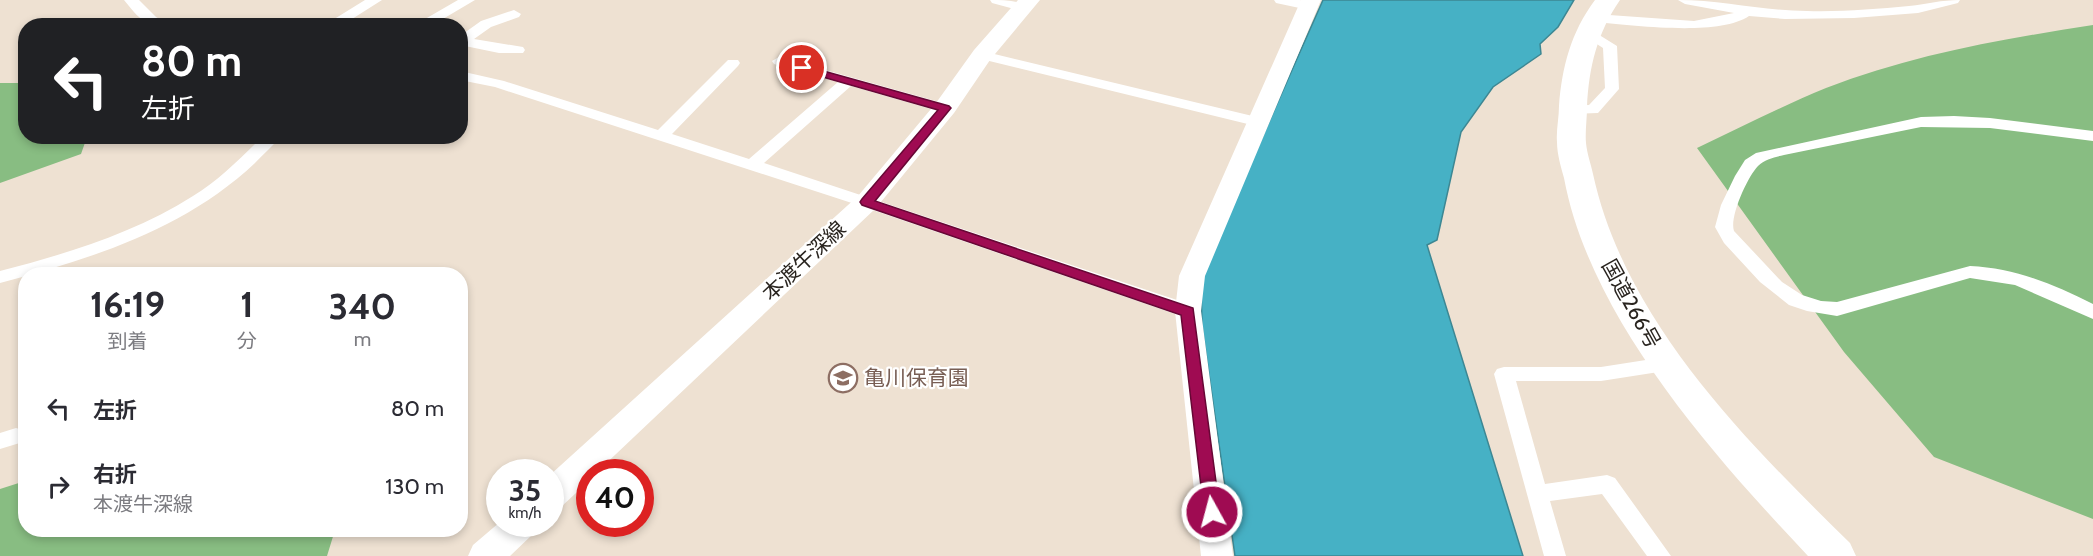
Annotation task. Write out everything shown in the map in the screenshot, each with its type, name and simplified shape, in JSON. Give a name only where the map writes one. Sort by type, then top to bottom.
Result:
[{"type":"highway","name":"国道266号","points":[[1597,16],[1582,47],[1570,109],[1570,143],[1575,175],[1587,215],[1605,259],[1665,364],[1727,443],[1779,501],[1835,556]]},
{"type":"main road","name":"本渡牛深線","points":[[564,483],[867,202],[945,108],[982,56],[1016,2]]},
{"type":"street","points":[[131,0],[149,18]]},
{"type":"street","points":[[344,18],[375,0]]},
{"type":"street","points":[[435,18],[468,0]]},
{"type":"street","points":[[1217,556],[1188,312],[1192,276],[1310,3],[1281,0]]},
{"type":"street","points":[[1685,0],[1746,12],[1799,14],[1869,13],[1921,9],[1929,2],[1953,0]]},
{"type":"street","points":[[1597,16],[1694,25],[1738,17],[1746,12]]},
{"type":"street","points":[[468,38],[486,24],[514,14]]},
{"type":"street","points":[[468,43],[518,50]]},
{"type":"street","points":[[982,56],[1260,122]]},
{"type":"street","points":[[779,61],[945,108]]},
{"type":"street","points":[[661,136],[732,63]]},
{"type":"street","points":[[468,77],[500,84],[867,202],[1188,312]]},
{"type":"street","points":[[753,165],[847,82]]},
{"type":"street","points":[[2093,136],[1990,123],[1921,122],[1784,150],[1764,155],[1751,164],[1725,214],[1724,226],[1731,238],[1778,291],[1789,298],[1818,308],[1837,309],[1970,272],[1987,272],[2021,279],[2093,312]]},
{"type":"street","points":[[39,267],[108,244],[189,206],[231,175],[264,144]]},
{"type":"street","points":[[0,278],[18,273]]},
{"type":"street","points":[[1555,556],[1504,374],[1601,374],[1665,364]]},
{"type":"street","points":[[1538,494],[1607,484],[1660,556]]},
{"type":"green space","points":[[2093,25],[2093,519],[1934,457],[1844,352],[1697,148],[1826,88],[1858,76],[1958,49]]},
{"type":"green space","points":[[0,83],[18,83],[18,144],[85,144],[81,154],[0,183]]},
{"type":"green space","points":[[18,483],[18,537],[333,537],[327,556],[0,556],[0,489]]},
{"type":"water","points":[[1323,0],[1574,0],[1558,27],[1540,44],[1541,54],[1493,87],[1461,132],[1437,240],[1427,245],[1523,556],[1235,556],[1202,325],[1201,285],[1211,253]]},
{"type":"place","name":"亀川保育園","points":[[843,378]]},
{"type":"route","points":[[802,68],[945,108],[867,202],[1188,312],[1212,512]]}]
